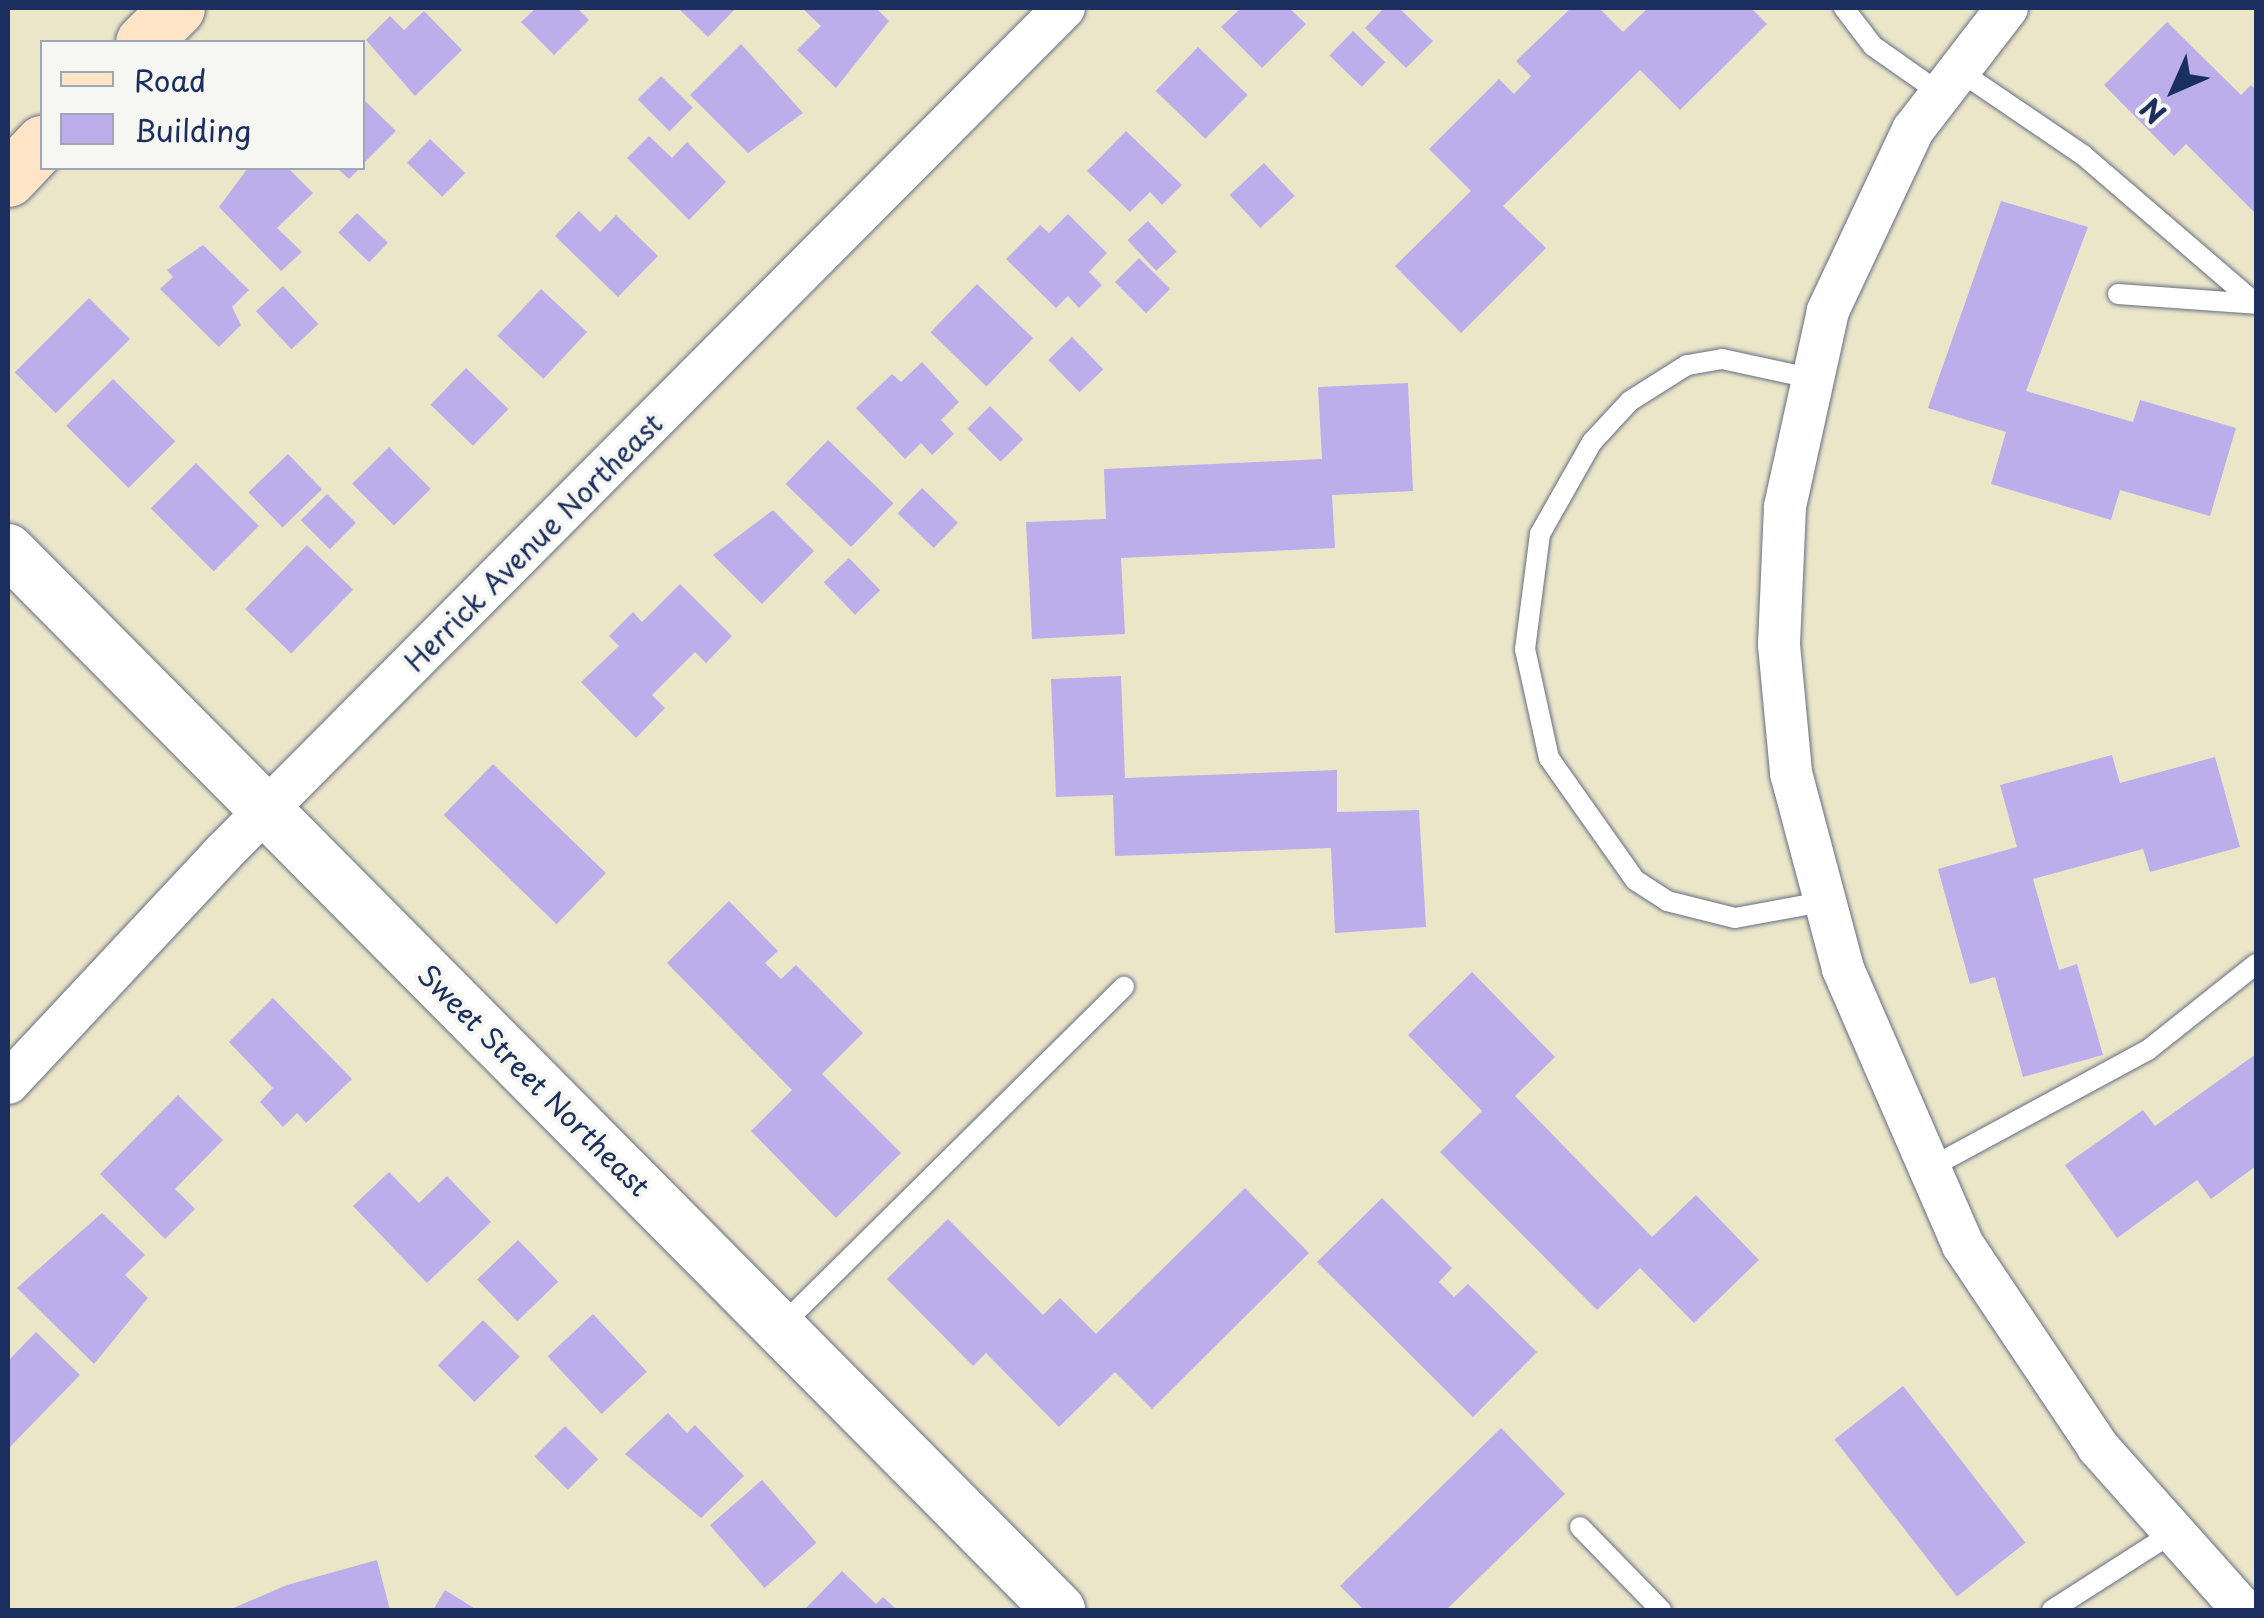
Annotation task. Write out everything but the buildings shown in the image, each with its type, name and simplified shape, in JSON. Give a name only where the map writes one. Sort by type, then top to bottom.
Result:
[{"type":"main road","points":[[144,40],[177,8]]},
{"type":"main road","points":[[8,179],[40,146]]},
{"type":"street","name":"Herrick Avenue Northeast","points":[[8,1083],[266,810],[1064,8]]},
{"type":"street","points":[[2007,8],[1946,79],[1868,215],[1810,378],[1785,507],[1778,645],[1791,773],[1822,902],[1926,1170],[2036,1363],[2171,1534],[2242,1610]]},
{"type":"street","name":"Sweet Street Northeast","points":[[8,550],[1059,1610]]},
{"type":"lane","points":[[1844,8],[1873,46],[1946,79],[2083,155],[2256,304]]},
{"type":"lane","points":[[2118,294],[2256,304]]},
{"type":"lane","points":[[1810,378],[1722,359],[1687,365],[1630,401],[1592,442],[1540,534],[1525,649],[1549,758],[1635,880],[1667,901],[1735,918],[1822,902]]},
{"type":"lane","points":[[1926,1170],[2148,1050],[2256,964]]},
{"type":"lane","points":[[779,1328],[1124,987]]},
{"type":"lane","points":[[1580,1527],[1661,1610]]},
{"type":"lane","points":[[2052,1610],[2171,1534]]}]
